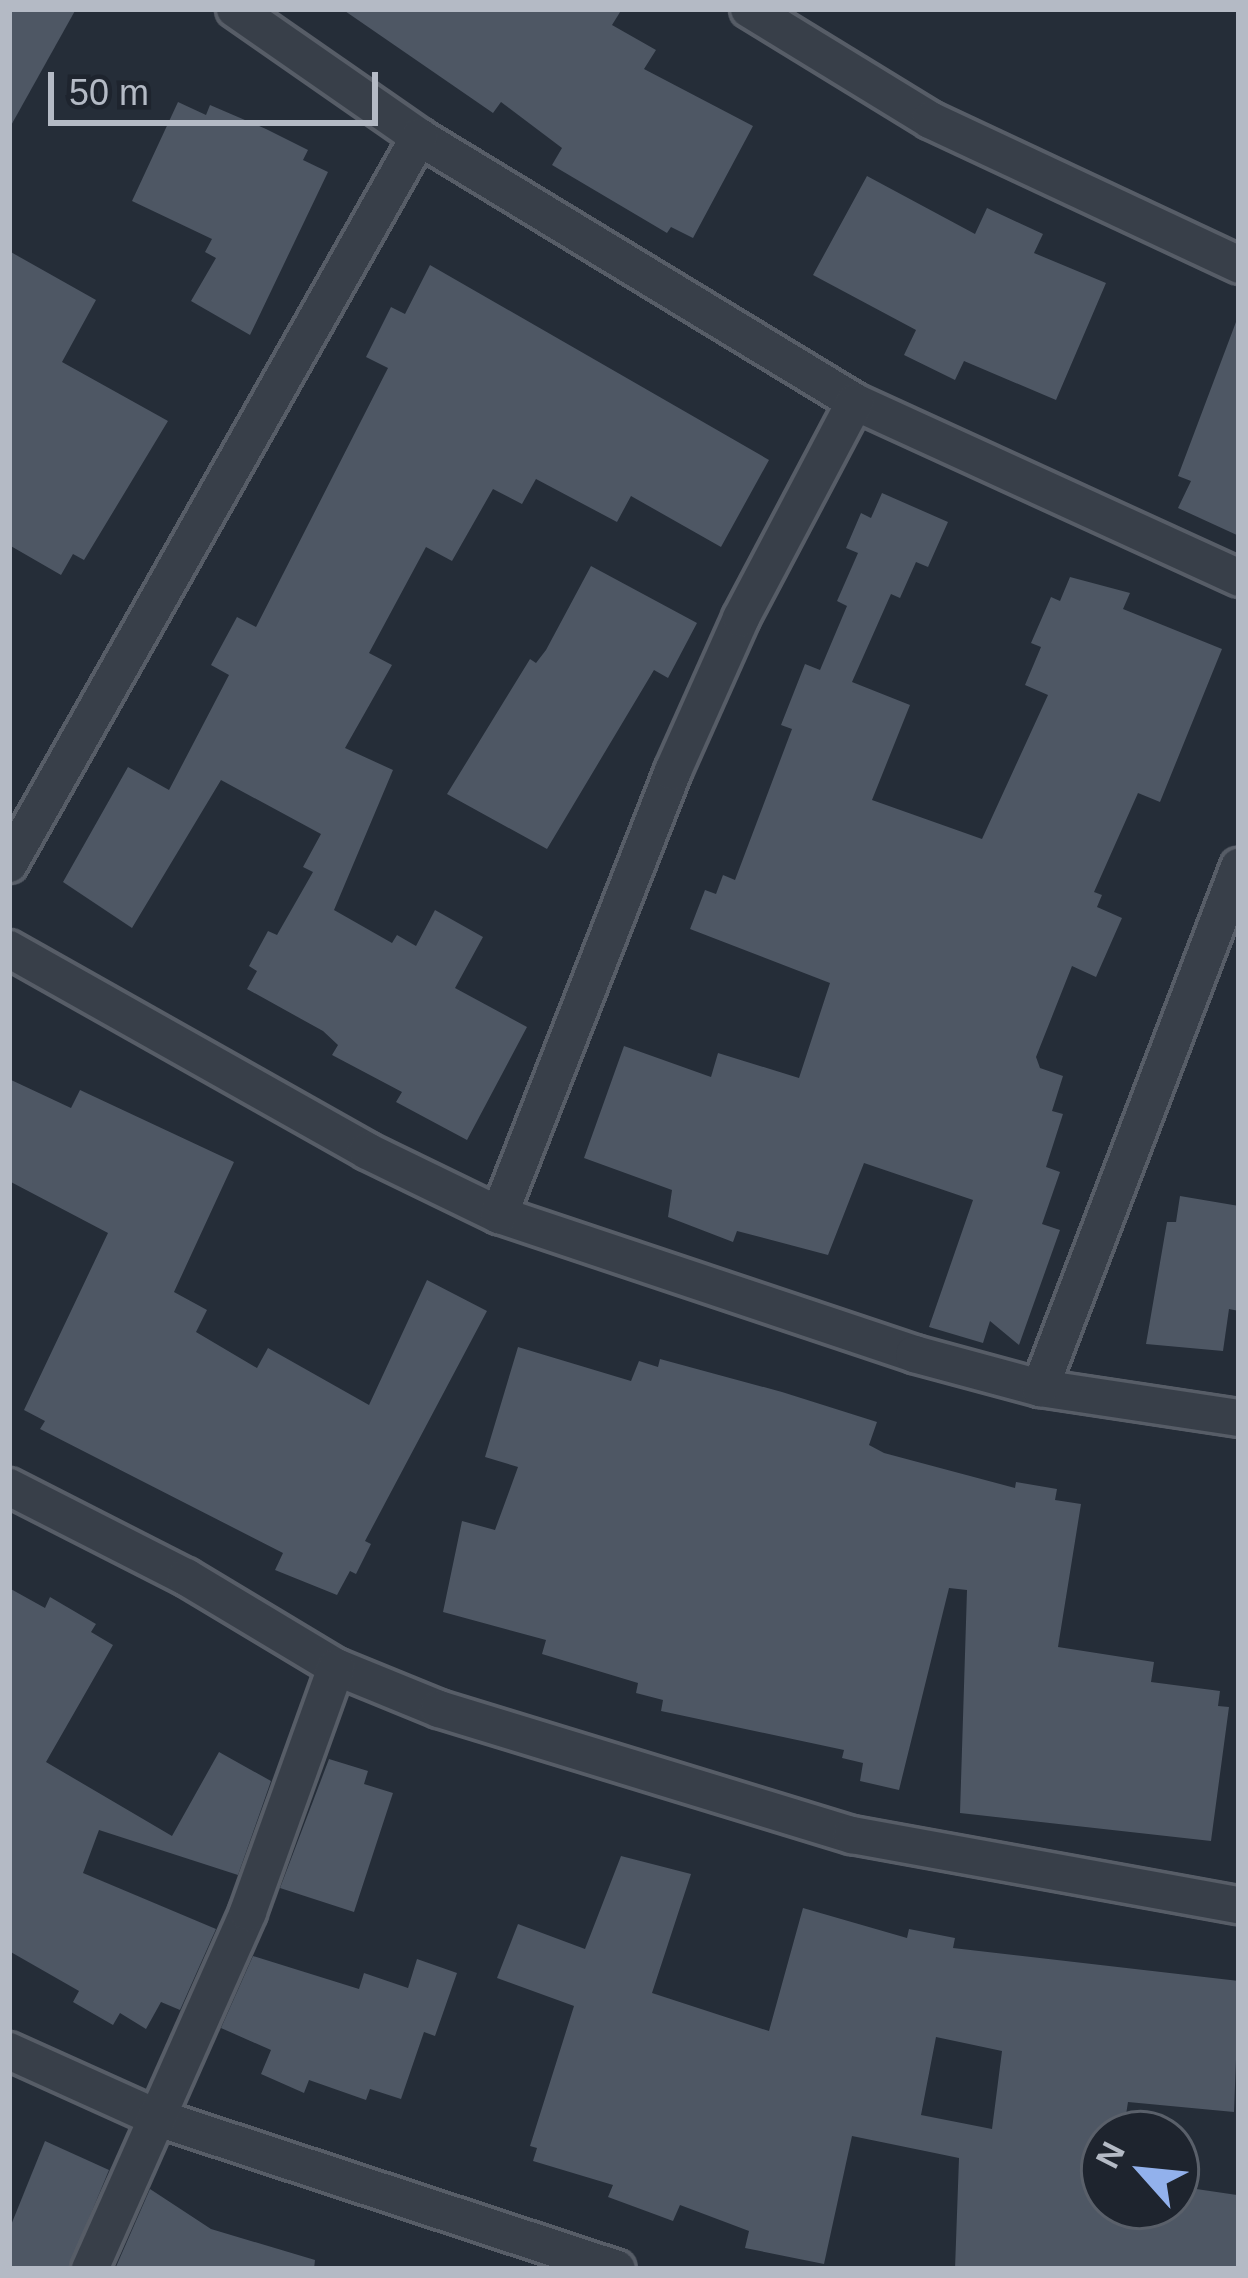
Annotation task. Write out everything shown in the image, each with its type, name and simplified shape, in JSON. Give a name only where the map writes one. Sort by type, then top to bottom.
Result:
[{"type":"street","points":[[235,9],[418,137],[855,402],[1239,578]]},
{"type":"street","points":[[749,9],[929,120],[1239,265]]},
{"type":"street","points":[[9,864],[418,137]]},
{"type":"street","points":[[499,1215],[673,771],[741,618],[855,402]]},
{"type":"street","points":[[1040,1388],[1239,867]]},
{"type":"street","points":[[9,949],[367,1150],[499,1215],[637,1266],[1040,1388],[1239,1418]]},
{"type":"street","points":[[9,1487],[186,1577],[336,1667],[439,1709],[852,1835],[1239,1905]]},
{"type":"street","points":[[90,2269],[248,1912],[336,1667]]},
{"type":"street","points":[[9,2050],[154,2117],[617,2269]]},
{"type":"building","points":[[9,9],[76,9],[9,129]]},
{"type":"building","points":[[342,9],[622,9],[612,25],[656,50],[644,69],[753,126],[693,238],[671,227],[667,233],[552,165],[562,148],[501,102],[493,113]]},
{"type":"building","points":[[178,102],[206,115],[210,105],[266,129],[308,150],[303,160],[328,172],[250,335],[191,301],[216,258],[205,252],[212,239],[132,201]]},
{"type":"building","points":[[867,176],[975,234],[987,208],[1043,234],[1034,253],[1106,283],[1056,400],[964,361],[955,380],[904,355],[916,330],[813,275]]},
{"type":"building","points":[[9,251],[96,300],[62,362],[168,421],[84,560],[73,554],[61,575],[9,545]]},
{"type":"building","points":[[430,265],[769,460],[721,547],[631,496],[617,522],[536,479],[522,504],[493,489],[452,561],[426,547],[369,653],[392,665],[345,748],[393,770],[334,910],[392,943],[397,935],[416,946],[435,910],[483,937],[455,988],[527,1027],[467,1140],[396,1102],[402,1092],[332,1055],[338,1045],[323,1031],[247,989],[257,971],[249,966],[268,931],[277,935],[313,872],[303,867],[321,834],[221,780],[132,928],[63,882],[128,767],[169,790],[229,675],[211,665],[237,617],[256,627],[388,368],[366,357],[391,307],[405,314]]},
{"type":"building","points":[[1239,314],[1239,536],[1178,508],[1191,481],[1178,476]]},
{"type":"building","points":[[882,493],[948,522],[928,567],[916,562],[900,598],[891,594],[852,682],[910,705],[872,800],[982,839],[1048,695],[1025,685],[1041,647],[1031,643],[1051,597],[1060,601],[1070,577],[1130,593],[1123,609],[1222,649],[1160,802],[1138,793],[1094,892],[1102,895],[1097,907],[1122,918],[1096,977],[1072,966],[1036,1057],[1040,1068],[1063,1076],[1052,1111],[1063,1114],[1046,1167],[1060,1172],[1042,1224],[1060,1230],[1019,1345],[990,1321],[983,1343],[929,1327],[973,1200],[864,1163],[828,1255],[737,1231],[733,1242],[668,1217],[672,1190],[584,1158],[624,1046],[711,1077],[718,1053],[799,1078],[830,983],[690,929],[705,890],[716,894],[723,875],[735,880],[792,729],[781,725],[805,664],[820,670],[847,606],[837,601],[858,553],[846,548],[861,513],[871,518]]},
{"type":"building","points":[[591,566],[697,623],[668,678],[654,670],[547,849],[447,794],[530,659],[536,663],[546,650]]},
{"type":"building","points":[[9,1079],[71,1108],[80,1090],[234,1162],[174,1292],[207,1310],[196,1332],[257,1368],[268,1348],[369,1405],[427,1280],[487,1311],[365,1541],[371,1544],[356,1574],[350,1571],[337,1595],[275,1570],[283,1553],[40,1429],[45,1421],[24,1410],[108,1233],[9,1181]]},
{"type":"building","points":[[1180,1196],[1239,1206],[1239,1311],[1229,1309],[1223,1351],[1146,1344],[1167,1222],[1176,1222]]},
{"type":"building","points":[[518,1347],[631,1381],[639,1361],[658,1367],[660,1359],[782,1392],[877,1422],[869,1445],[884,1453],[1015,1488],[1016,1482],[1057,1489],[1055,1500],[1081,1504],[1058,1647],[1154,1662],[1151,1682],[1220,1691],[1218,1706],[1229,1707],[1211,1841],[960,1813],[967,1590],[949,1588],[899,1790],[860,1781],[863,1763],[842,1758],[844,1750],[661,1711],[663,1700],[636,1693],[638,1683],[542,1654],[546,1640],[443,1612],[462,1521],[495,1530],[518,1467],[485,1457]]},
{"type":"building","points":[[9,1588],[45,1608],[50,1597],[96,1624],[91,1632],[113,1645],[46,1762],[172,1836],[219,1752],[271,1781],[238,1875],[99,1830],[83,1873],[216,1929],[180,2010],[161,2002],[146,2029],[120,2013],[113,2025],[73,2002],[79,1991],[9,1951]]},
{"type":"building","points":[[329,1759],[368,1771],[364,1784],[393,1793],[354,1912],[280,1888]]},
{"type":"building","points":[[621,1856],[691,1874],[652,1993],[769,2031],[803,1908],[907,1938],[909,1929],[955,1938],[953,1948],[1239,1981],[1234,2112],[1128,2102],[1127,2110],[1080,2110],[1080,2230],[1200,2230],[1200,2190],[1237,2195],[1239,2269],[955,2269],[959,2158],[852,2136],[824,2264],[745,2248],[749,2231],[680,2205],[673,2221],[608,2197],[613,2185],[533,2161],[537,2148],[530,2146],[574,2006],[497,1978],[518,1924],[585,1949]],"holes":[[[936,2037],[1002,2051],[992,2129],[921,2115]]]},
{"type":"building","points":[[253,1956],[359,1989],[364,1973],[408,1988],[417,1959],[457,1973],[435,2036],[424,2032],[401,2099],[370,2089],[366,2100],[309,2080],[304,2093],[261,2074],[271,2050],[221,2028]]},
{"type":"building","points":[[45,2141],[109,2170],[68,2269],[9,2269],[9,2230]]},
{"type":"building","points":[[150,2189],[211,2229],[315,2260],[314,2269],[115,2269]]}]
